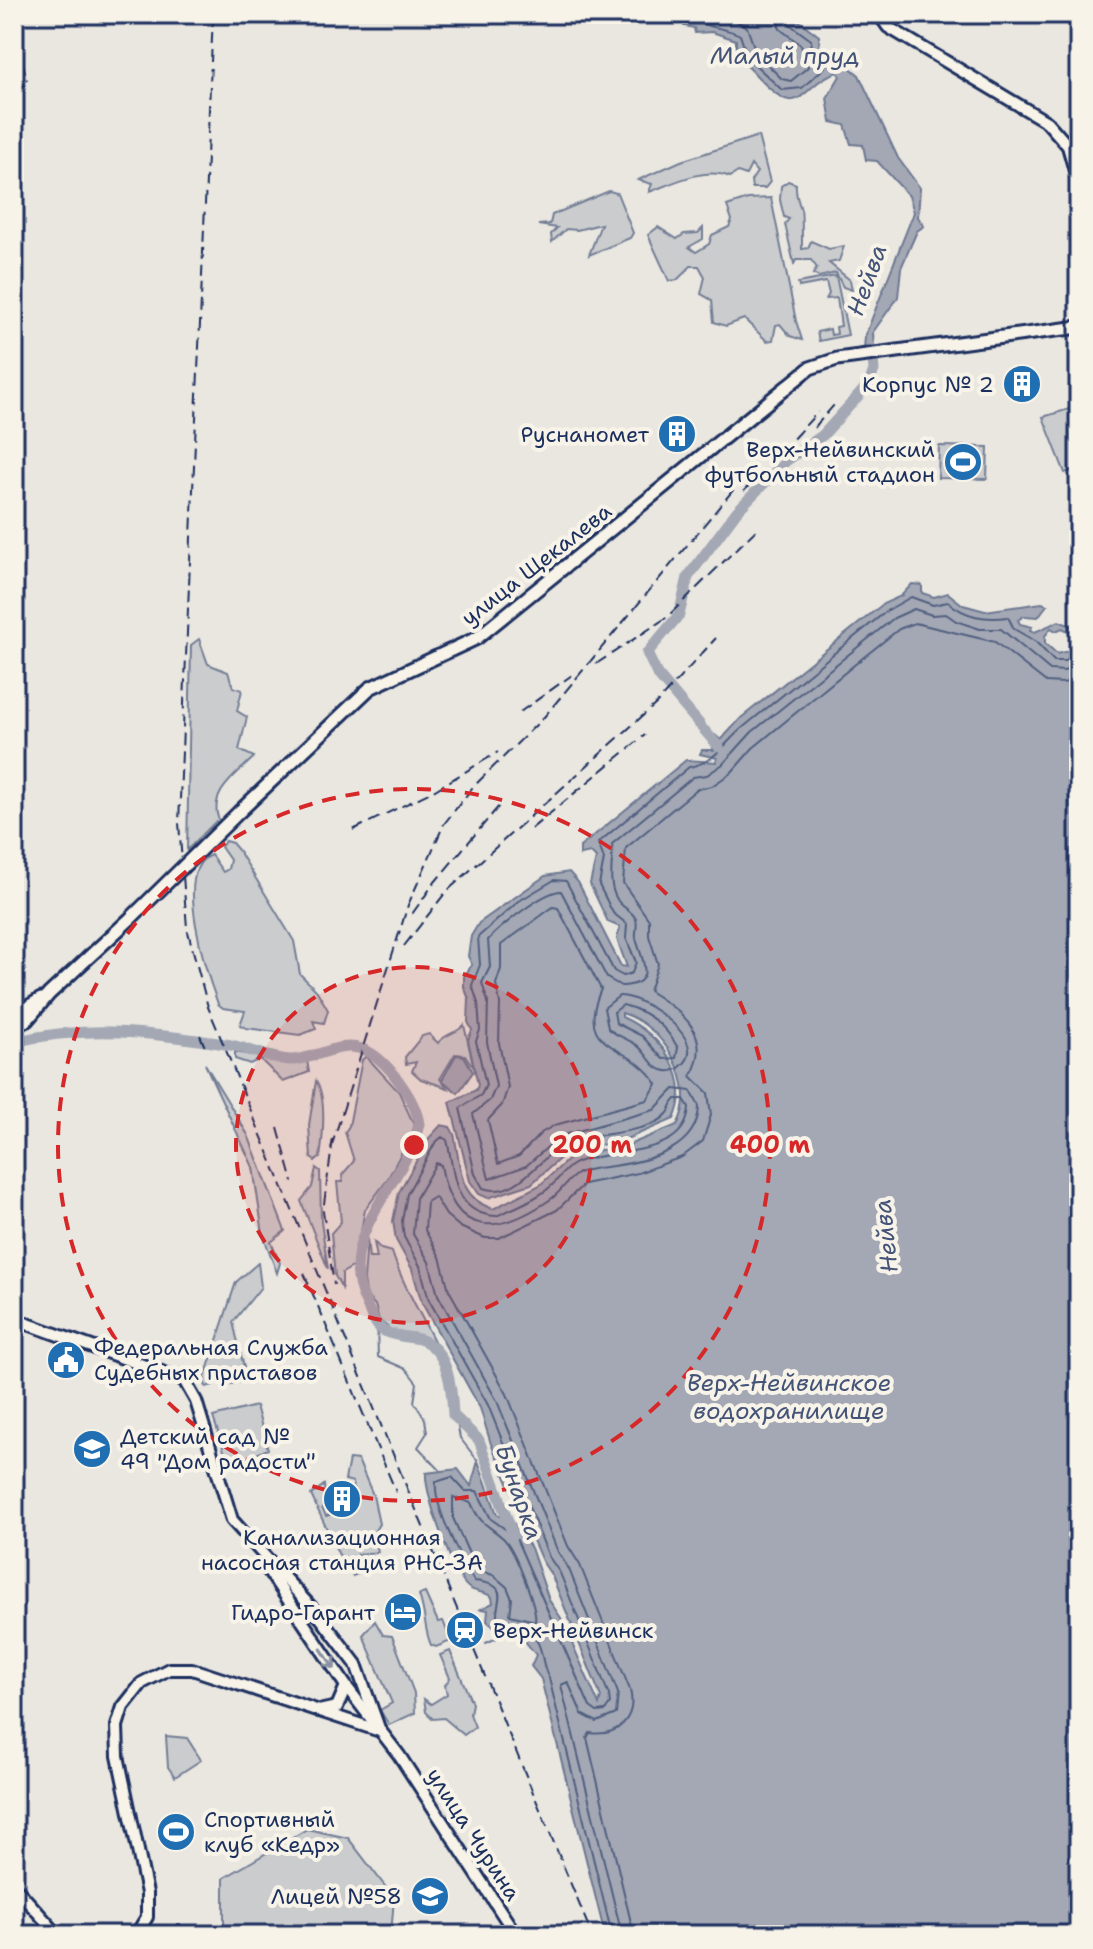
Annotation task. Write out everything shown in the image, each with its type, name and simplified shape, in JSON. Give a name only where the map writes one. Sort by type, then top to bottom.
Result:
[{"type":"main road","name":"улица Щекалева","points":[[49,994],[370,688],[477,638],[810,368],[837,359],[1079,327]]},
{"type":"main road","points":[[14,1015],[49,994]]},
{"type":"main road","points":[[14,1026],[27,1020],[49,994]]},
{"type":"street","points":[[879,14],[888,27],[1047,122],[1066,142],[1079,185]]},
{"type":"street","points":[[14,1319],[184,1380],[196,1401],[228,1511],[246,1539],[349,1654],[363,1675],[380,1731]]},
{"type":"street","name":"улица Чурина","points":[[286,1586],[346,1686],[399,1755],[516,1935]]},
{"type":"street","points":[[136,1935],[147,1917],[147,1893],[116,1734],[123,1707],[136,1689],[159,1674],[185,1667],[380,1731]]},
{"type":"street","points":[[313,1711],[337,1707],[346,1686]]},
{"type":"street","points":[[346,1721],[363,1708],[367,1691]]},
{"type":"street","points":[[14,1886],[58,1935]]},
{"type":"shaded area","points":[[758,136],[770,182],[765,188],[752,188],[751,181],[757,172],[751,165],[746,175],[738,172],[730,177],[711,173],[679,180],[649,192],[652,184],[638,180],[681,161]]},
{"type":"shaded area","points":[[788,181],[796,184],[801,212],[802,249],[808,248],[811,241],[829,249],[844,246],[839,261],[829,263],[850,280],[852,290],[843,287],[836,273],[819,277],[813,274],[817,268],[811,260],[796,260],[794,264],[785,224],[789,219],[784,217],[780,200],[781,186]]},
{"type":"shaded area","points":[[609,191],[617,193],[633,233],[630,238],[589,255],[601,224],[577,230],[566,229],[552,242],[551,234],[557,228],[538,225],[550,224],[552,215]]},
{"type":"shaded area","points":[[771,198],[802,340],[790,336],[780,324],[776,325],[773,340],[767,341],[744,319],[726,326],[714,322],[712,300],[701,294],[705,277],[699,266],[691,266],[677,280],[669,281],[648,235],[658,227],[677,239],[684,234],[698,233],[703,228],[703,239],[689,247],[696,252],[709,244],[712,235],[729,227],[732,220],[727,206],[748,199]]},
{"type":"shaded area","points":[[836,276],[848,335],[819,341],[817,332],[830,329],[831,335],[837,334],[836,327],[841,326],[837,298],[826,299],[829,294],[826,282],[799,287],[798,283]]},
{"type":"shaded area","points":[[1079,406],[1079,468],[1065,473],[1043,417]]},
{"type":"shaded area","name":"Верх-Нейвинский футбольный стадион","points":[[939,446],[988,447],[987,479],[938,478]]},
{"type":"shaded area","points":[[199,639],[208,664],[228,672],[233,687],[242,690],[237,711],[247,717],[239,750],[254,757],[219,795],[217,815],[222,826],[216,821],[187,850],[191,645]]},
{"type":"shaded area","points":[[225,841],[232,843],[239,851],[294,941],[300,974],[317,991],[328,1010],[324,1023],[313,1021],[316,1029],[300,1035],[246,1028],[240,1025],[245,1011],[223,1008],[218,1004],[201,948],[193,901],[194,880],[200,864],[211,855],[223,872],[228,869],[230,860],[221,847]]},
{"type":"shaded area","points":[[464,1025],[474,1068],[465,1055],[455,1054],[440,1079],[448,1088],[421,1079],[412,1071],[416,1062],[406,1064],[405,1057],[422,1036],[429,1034],[438,1043]]},
{"type":"shaded area","points":[[235,1052],[287,1062],[307,1060],[309,1072],[283,1082],[260,1059],[250,1064],[235,1059]]},
{"type":"shaded area","points":[[366,1056],[399,1092],[415,1127],[387,1180],[365,1210],[354,1266],[342,1273],[342,1288],[335,1276],[331,1233],[341,1222],[337,1182],[343,1182],[342,1175],[354,1161],[345,1132],[349,1126],[362,1060]]},
{"type":"shaded area","points":[[205,1064],[248,1135],[285,1231],[271,1242],[280,1263],[277,1273],[263,1234],[253,1167]]},
{"type":"shaded area","points":[[316,1081],[322,1097],[323,1118],[320,1158],[315,1161],[311,1158],[309,1125]]},
{"type":"shaded area","points":[[316,1168],[320,1171],[321,1222],[328,1269],[301,1201],[312,1187]]},
{"type":"shaded area","points":[[367,1238],[369,1258],[377,1258],[374,1242],[381,1249],[392,1252],[434,1341],[392,1331],[379,1320],[375,1305],[367,1297],[364,1280]]},
{"type":"shaded area","points":[[258,1263],[261,1287],[233,1322],[247,1380],[223,1386],[221,1370],[212,1371],[213,1385],[206,1387],[204,1380],[236,1282]]},
{"type":"shaded area","points":[[256,1406],[268,1449],[229,1466],[213,1417]]},
{"type":"shaded area","points":[[349,1459],[358,1460],[373,1495],[379,1524],[374,1532],[378,1552],[357,1554],[364,1571],[353,1576],[338,1553],[311,1495],[324,1485],[326,1505],[322,1508],[326,1516],[354,1507],[353,1482],[345,1480]]},
{"type":"shaded area","points":[[425,1593],[438,1622],[443,1621],[451,1641],[436,1647],[431,1645],[429,1639],[419,1595]]},
{"type":"shaded area","points":[[375,1621],[383,1635],[392,1636],[414,1693],[415,1713],[389,1725],[380,1710],[392,1703],[363,1635]]},
{"type":"shaded area","points":[[450,1651],[472,1703],[470,1714],[475,1727],[464,1735],[444,1718],[433,1719],[426,1712],[424,1699],[431,1704],[447,1694],[445,1685],[450,1678],[440,1655]]},
{"type":"shaded area","points":[[166,1736],[187,1738],[201,1760],[175,1777],[168,1767]]},
{"type":"shaded area","points":[[307,1829],[348,1838],[394,1898],[391,1935],[224,1935],[224,1878]]},
{"type":"water","name":"Малый пруд","points":[[682,14],[790,14],[819,36],[820,53],[839,59],[859,75],[898,158],[920,188],[918,217],[924,226],[917,231],[901,268],[898,297],[873,332],[875,363],[871,363],[864,350],[865,336],[914,212],[909,196],[877,161],[866,160],[863,145],[851,144],[845,125],[831,122],[827,98],[840,76],[837,72],[799,98],[783,98],[742,60],[737,52],[736,40],[712,32],[695,33],[694,28],[684,26]]},
{"type":"water","name":"Верх-Нейвинское водохранилище","points":[[912,584],[922,585],[922,593],[934,597],[948,593],[963,605],[985,611],[1042,603],[1047,605],[1038,617],[1024,616],[1018,620],[1020,624],[1032,627],[1030,630],[1035,632],[1059,621],[1071,626],[1077,635],[1062,628],[1056,631],[1051,628],[1045,636],[1045,643],[1057,654],[1068,651],[1079,639],[1079,1935],[605,1935],[541,1679],[531,1666],[536,1655],[520,1635],[503,1635],[487,1621],[488,1610],[481,1609],[493,1603],[492,1597],[469,1588],[456,1569],[441,1534],[426,1473],[458,1469],[471,1486],[478,1461],[497,1514],[516,1525],[531,1548],[549,1600],[561,1618],[599,1705],[601,1697],[552,1576],[542,1561],[491,1444],[480,1408],[422,1303],[412,1269],[396,1240],[393,1221],[399,1192],[429,1138],[441,1125],[450,1127],[454,1134],[467,1188],[481,1204],[493,1209],[540,1185],[572,1156],[631,1144],[677,1125],[683,1109],[684,1092],[674,1058],[651,1030],[622,1013],[622,1017],[636,1024],[660,1045],[676,1072],[680,1087],[674,1119],[624,1140],[566,1153],[531,1184],[488,1198],[479,1194],[470,1181],[450,1102],[476,1090],[478,1085],[468,1040],[472,1030],[468,1022],[469,999],[464,987],[464,976],[472,965],[468,956],[471,936],[479,923],[545,876],[569,872],[578,882],[621,966],[627,967],[617,939],[620,927],[608,922],[590,884],[596,858],[591,853],[580,855],[580,847],[686,760],[716,762],[717,758],[700,754],[702,750],[714,750],[709,740],[715,735],[721,740],[741,718],[883,604],[901,596]]},
{"type":"water","points":[[456,1055],[464,1056],[473,1072],[458,1093],[442,1080]]},
{"type":"waterway","name":"Нейва","points":[[701,726],[657,674],[647,653],[679,615],[688,577],[737,511],[786,461],[823,435],[869,384],[874,370],[872,349]]},
{"type":"waterway","name":"Нейва","points":[[705,731],[719,747]]},
{"type":"waterway","name":"Бунарка","points":[[14,1042],[67,1033],[120,1032],[225,1044],[290,1060],[353,1047],[381,1061],[406,1092],[419,1124],[412,1146],[364,1233],[358,1255],[358,1278],[371,1314],[382,1330],[419,1339],[429,1344],[443,1360],[450,1382],[453,1415],[479,1440],[513,1535]]},
{"type":"waterway","points":[[377,1326],[378,1357],[406,1369],[417,1383],[414,1402],[425,1419],[427,1433],[418,1447],[440,1470]]},
{"type":"waterway","points":[[457,1422],[460,1438],[478,1461]]},
{"type":"waterway","points":[[486,1643],[503,1635]]},
{"type":"railway","points":[[213,14],[179,823],[187,928],[208,1007],[592,1935]]},
{"type":"railway","points":[[14,26],[27,81]]},
{"type":"railway","points":[[814,428],[834,405]]},
{"type":"railway","points":[[744,491],[818,412]]},
{"type":"railway","points":[[331,1148],[408,905],[444,824],[472,788],[544,717],[749,471]]},
{"type":"railway","points":[[596,664],[666,618],[757,529]]},
{"type":"railway","points":[[404,946],[446,892],[657,703],[716,638]]},
{"type":"railway","points":[[520,712],[572,675]]},
{"type":"railway","points":[[531,829],[645,735]]},
{"type":"railway","points":[[353,830],[435,790],[498,752]]},
{"type":"railway","points":[[412,914],[499,806]]},
{"type":"railway","points":[[200,1035],[205,1047]]},
{"type":"railway","points":[[278,1128],[293,1182]]},
{"type":"railway","points":[[333,1139],[323,1211],[334,1285]]},
{"type":"railway","points":[[304,1273],[396,1492]]},
{"type":"place","name":"Корпус № 2","points":[[1022,384]]},
{"type":"place","name":"Руснаномет","points":[[677,434]]},
{"type":"place","name":"Верх-Нейвинский футбольный стадион","points":[[963,462]]},
{"type":"place","name":"Федеральная Служба Судебных приставов","points":[[66,1360]]},
{"type":"place","name":"Детский сад № 49 \"Дом радости\"","points":[[92,1449]]},
{"type":"place","name":"Канализационная насосная станция РНС-3А","points":[[342,1499]]},
{"type":"place","name":"Гидро-Гарант","points":[[403,1612]]},
{"type":"place","name":"Верх-Нейвинск","points":[[465,1630]]},
{"type":"place","name":"Спортивный клуб «Кедр»","points":[[176,1832]]},
{"type":"place","name":"Лицей №58","points":[[430,1896]]}]
